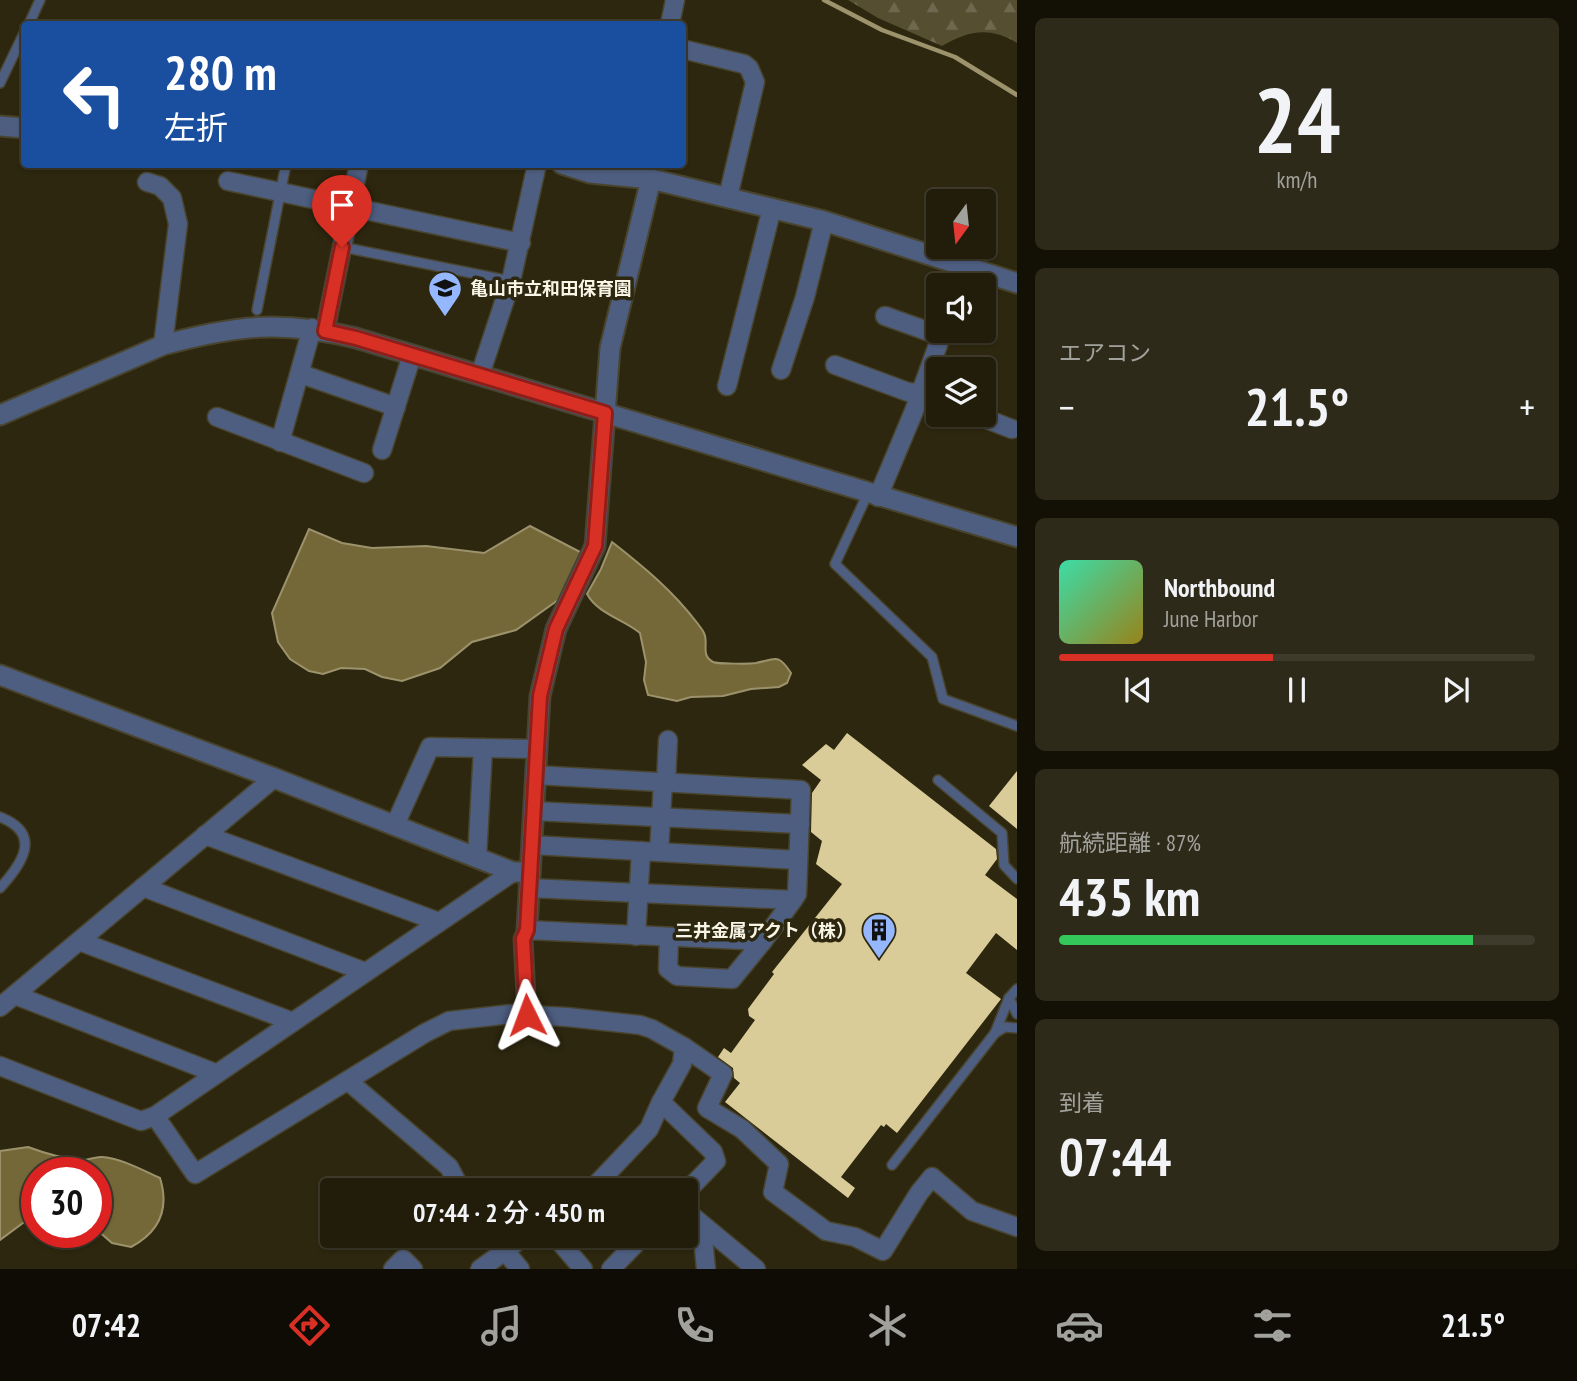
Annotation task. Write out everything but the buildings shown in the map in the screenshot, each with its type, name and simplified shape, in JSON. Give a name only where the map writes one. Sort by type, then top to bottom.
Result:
[{"type":"street","points":[[671,21],[676,0]]},
{"type":"street","points":[[686,50],[744,64],[755,82],[728,197]]},
{"type":"street","points":[[0,126],[21,128]]},
{"type":"street","points":[[280,443],[342,247],[358,168]]},
{"type":"street","points":[[480,375],[511,281],[536,168]]},
{"type":"street","points":[[574,168],[590,173],[651,179],[824,221],[1017,283]]},
{"type":"street","points":[[527,1015],[523,939],[527,930],[524,877],[532,845],[540,696],[556,629],[595,546],[610,348],[651,179]]},
{"type":"street","points":[[147,181],[160,186],[172,198],[177,211],[178,224],[163,345]]},
{"type":"street","points":[[228,181],[521,243]]},
{"type":"street","points":[[727,386],[772,208]]},
{"type":"street","points":[[782,370],[805,297],[824,221]]},
{"type":"street","points":[[962,273],[964,265]]},
{"type":"street","points":[[885,316],[926,328]]},
{"type":"street","points":[[0,415],[163,345],[218,331],[251,327],[318,329],[480,375],[1017,537]]},
{"type":"street","points":[[873,495],[914,411],[938,343]]},
{"type":"street","points":[[382,450],[412,355]]},
{"type":"street","points":[[835,365],[908,392],[926,396]]},
{"type":"street","points":[[301,374],[396,407]]},
{"type":"street","points":[[217,417],[364,473]]},
{"type":"street","points":[[996,423],[1012,429]]},
{"type":"street","points":[[0,675],[274,778],[524,877],[638,893],[793,900]]},
{"type":"street","points":[[636,936],[638,893],[661,818],[668,740]]},
{"type":"street","points":[[395,825],[430,747],[537,749]]},
{"type":"street","points":[[477,858],[483,748]]},
{"type":"street","points":[[535,775],[801,790],[797,894],[732,979],[677,976],[668,969],[669,937]]},
{"type":"street","points":[[0,1007],[274,778]]},
{"type":"street","points":[[533,811],[800,824]]},
{"type":"street","points":[[205,835],[439,922]]},
{"type":"street","points":[[532,845],[798,860]]},
{"type":"street","points":[[0,1085],[7,1069],[141,1121],[155,1116],[439,922],[524,877]]},
{"type":"street","points":[[144,887],[365,972]]},
{"type":"street","points":[[527,930],[763,941]]},
{"type":"street","points":[[79,941],[293,1022]]},
{"type":"street","points":[[15,995],[215,1073]]},
{"type":"street","points":[[155,1116],[195,1174],[425,1033],[449,1021],[527,1015],[640,1025],[652,1028],[723,1074],[707,1108],[742,1129],[779,1164],[773,1192],[826,1231],[855,1237],[883,1251],[932,1177],[972,1211],[1017,1227]]},
{"type":"street","points":[[604,1178],[649,1129],[682,1064],[684,1047]]},
{"type":"street","points":[[348,1081],[449,1167],[455,1178]]},
{"type":"street","points":[[661,1102],[713,1152],[716,1161],[698,1180]]},
{"type":"street","points":[[698,1223],[756,1269]]},
{"type":"street","points":[[702,1227],[706,1269]]},
{"type":"street","points":[[503,1248],[520,1269]]},
{"type":"street","points":[[480,1269],[509,1248]]},
{"type":"street","points":[[565,1248],[583,1269]]},
{"type":"street","points":[[611,1269],[631,1248]]},
{"type":"street","points":[[393,1269],[403,1259],[413,1269]]},
{"type":"lane","points":[[30,21],[40,0]]},
{"type":"lane","points":[[0,83],[21,39]]},
{"type":"lane","points":[[257,310],[285,168]]},
{"type":"lane","points":[[342,247],[511,281]]},
{"type":"lane","points":[[873,495],[835,564],[932,657],[943,699],[1017,726]]},
{"type":"lane","points":[[938,780],[1002,833],[1004,864],[1017,879]]},
{"type":"lane","points":[[0,817],[18,827],[25,836],[25,845],[20,865],[0,888]]},
{"type":"lane","points":[[892,1165],[995,1033],[1009,998],[1017,989]]},
{"type":"lane","points":[[1009,998],[1017,1014]]},
{"type":"lane","points":[[995,1033],[1005,1027],[1017,1028]]},
{"type":"green space","points":[[848,0],[1017,0],[1017,43],[997,34],[979,32],[942,46],[878,18]]},
{"type":"shaded area","points":[[530,526],[582,553],[558,600],[516,630],[472,642],[440,668],[402,681],[382,677],[365,669],[341,668],[323,674],[309,671],[290,659],[278,642],[272,613],[309,529],[342,543],[372,548],[426,546],[484,553]]},
{"type":"shaded area","points":[[612,542],[679,601],[704,632],[709,659],[716,663],[734,664],[776,659],[783,662],[791,673],[787,683],[779,687],[677,701],[648,695],[644,680],[646,662],[640,633],[598,607],[587,594]]},
{"type":"shaded area","points":[[28,1147],[65,1157],[21,1157],[21,1224],[0,1240],[0,1151]]},
{"type":"shaded area","points":[[112,1159],[160,1178],[163,1190],[160,1219],[149,1234],[131,1247],[112,1243]]},
{"type":"waterway","points":[[824,0],[882,30],[955,57],[1017,95]]},
{"type":"place","name":"亀山市立和田保育園","points":[[445,318]]},
{"type":"place","name":"三井金属アクト（株）","points":[[879,960]]},
{"type":"route","points":[[342,247],[325,331],[605,413],[595,546],[556,629],[540,696],[527,930],[523,939],[527,1015]]}]
